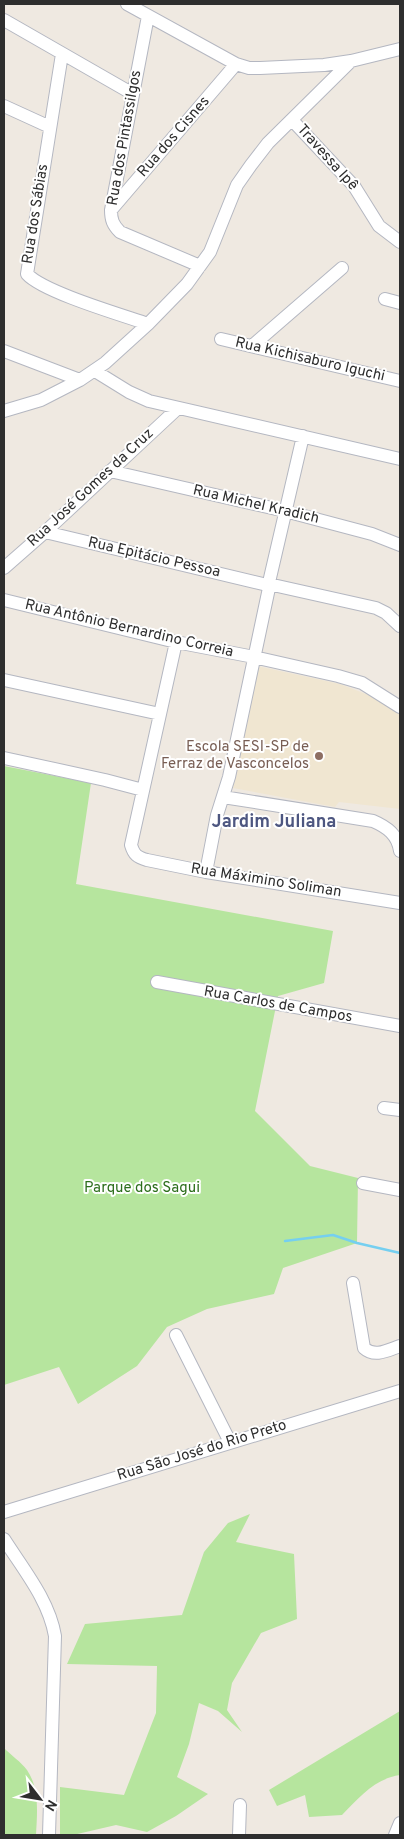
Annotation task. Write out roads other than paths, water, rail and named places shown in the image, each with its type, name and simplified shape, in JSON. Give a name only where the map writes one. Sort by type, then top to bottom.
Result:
[{"type":"street","points":[[126,4],[236,64],[249,68],[324,65],[351,61],[400,49]]},
{"type":"street","name":"Rua dos Pintassilgos","points":[[148,16],[111,210],[113,225],[120,232],[200,266]]},
{"type":"street","points":[[4,20],[133,94]]},
{"type":"street","name":"Rua dos Sábias","points":[[62,54],[28,274],[35,280],[63,294],[148,324]]},
{"type":"street","points":[[4,411],[41,400],[80,380],[96,370],[148,324],[187,284],[210,252],[237,185],[268,143],[351,61]]},
{"type":"street","name":"Rua dos Cisnes","points":[[111,210],[236,64]]},
{"type":"street","points":[[4,106],[50,127]]},
{"type":"street","name":"Travessa Ipê","points":[[292,120],[354,186],[379,226],[400,242]]},
{"type":"street","points":[[252,346],[342,268]]},
{"type":"street","points":[[385,299],[400,303]]},
{"type":"street","name":"Rua Kichisaburo Iguchi","points":[[221,339],[400,381]]},
{"type":"street","points":[[4,351],[80,380]]},
{"type":"street","points":[[96,370],[139,397],[177,408],[400,459]]},
{"type":"street","name":"Rua José Gomes da Cruz","points":[[4,568],[177,408]]},
{"type":"street","points":[[206,872],[217,815],[229,777],[269,584],[303,436]]},
{"type":"street","name":"Rua Michel Kradich","points":[[110,471],[285,511],[372,534],[400,545]]},
{"type":"street","name":"Rua Epitácio Pessoa","points":[[45,532],[376,608],[386,613],[400,626]]},
{"type":"street","name":"Rua Antônio Bernardino Correia","points":[[4,600],[176,642],[254,657],[359,682],[400,707]]},
{"type":"street","points":[[4,758],[143,790],[176,642]]},
{"type":"street","points":[[4,680],[160,714]]},
{"type":"street","name":"Rua Máximino Soliman","points":[[143,790],[131,845],[134,854],[139,858],[206,872],[400,902]]},
{"type":"street","points":[[223,797],[373,821],[390,829],[396,837],[400,849]]},
{"type":"street","name":"Rua Carlos de Campos","points":[[156,982],[400,1026]]},
{"type":"street","points":[[384,1108],[400,1110]]},
{"type":"street","points":[[363,1183],[400,1190]]},
{"type":"street","points":[[353,1283],[364,1348],[370,1352],[378,1353],[400,1346]]},
{"type":"street","points":[[176,1335],[230,1442]]},
{"type":"street","name":"Rua São José do Rio Preto","points":[[4,1512],[400,1391]]},
{"type":"street","points":[[4,1539],[46,1606],[53,1622],[55,1636],[49,1835]]},
{"type":"street","points":[[239,1835],[240,1805]]},
{"type":"street","points":[[395,1835],[400,1823]]},
{"type":"waterway","points":[[285,1241],[333,1235],[400,1253]]},
{"type":"place","name":"Escola SESI-SP de Ferraz de Vasconcelos","points":[[319,756]]},
{"type":"district","name":"Jardim Juliana","points":[[274,822]]},
{"type":"park label","name":"Parque dos Sagui","points":[[142,1188]]}]
